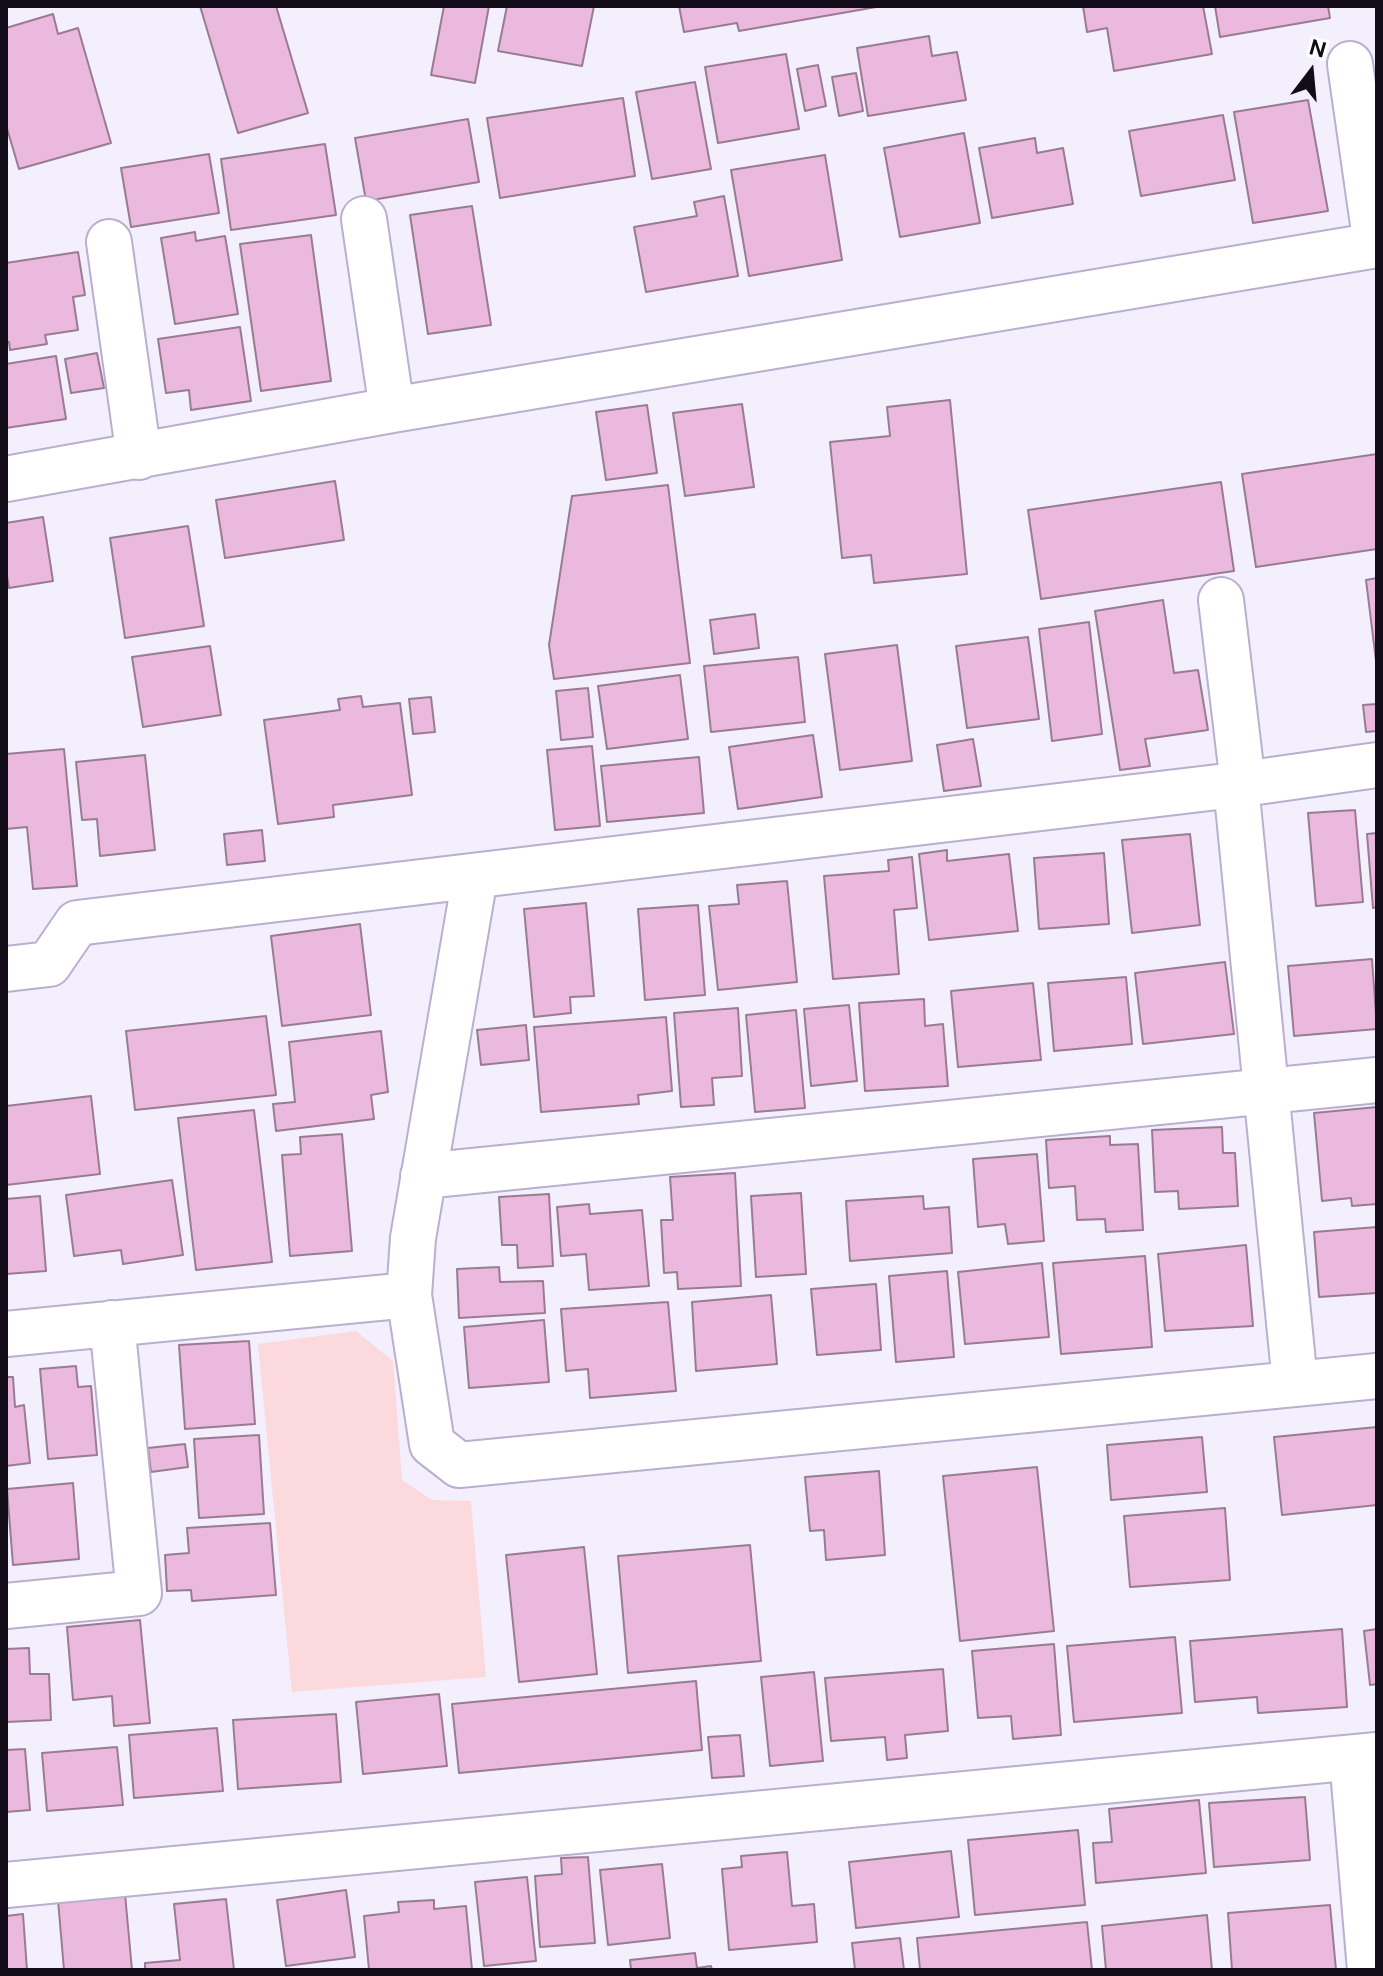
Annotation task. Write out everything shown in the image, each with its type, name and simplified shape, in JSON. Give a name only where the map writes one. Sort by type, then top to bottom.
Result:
[{"type":"street","points":[[6,479],[392,410],[1377,245],[1350,64]]},
{"type":"street","points":[[364,219],[392,410]]},
{"type":"street","points":[[109,242],[139,457]]},
{"type":"street","points":[[1221,600],[1295,1383]]},
{"type":"street","points":[[6,969],[49,964],[77,923],[1377,765]]},
{"type":"street","points":[[475,877],[413,1238],[409,1295],[432,1444],[459,1465],[1377,1376]]},
{"type":"street","points":[[423,1176],[1377,1080]]},
{"type":"street","points":[[6,1334],[409,1295]]},
{"type":"street","points":[[6,1606],[139,1593],[112,1323]]},
{"type":"street","points":[[6,1885],[1364,1757],[1370,1970]]},
{"type":"shaded area","points":[[356,1331],[393,1361],[402,1480],[432,1500],[471,1501],[486,1677],[292,1692],[258,1344]]},
{"type":"building","points":[[200,6],[276,6],[308,113],[238,133]]},
{"type":"building","points":[[444,6],[489,6],[475,83],[431,75]]},
{"type":"building","points":[[507,6],[594,6],[582,66],[498,51]]},
{"type":"building","points":[[679,6],[882,6],[739,31],[737,23],[684,32]]},
{"type":"building","points":[[1083,6],[1203,6],[1212,54],[1114,71],[1107,28],[1087,32]]},
{"type":"building","points":[[1215,6],[1328,6],[1330,18],[1220,37]]},
{"type":"building","points":[[53,14],[58,34],[78,28],[111,143],[19,169],[6,125],[6,28]]},
{"type":"building","points":[[929,36],[932,56],[957,52],[966,100],[868,116],[857,48]]},
{"type":"building","points":[[786,54],[799,129],[718,143],[705,67]]},
{"type":"building","points":[[818,65],[826,106],[805,111],[797,69]]},
{"type":"building","points":[[856,73],[863,111],[839,116],[832,77]]},
{"type":"building","points":[[695,82],[711,169],[652,179],[636,92]]},
{"type":"building","points":[[623,98],[635,176],[500,198],[487,118]]},
{"type":"building","points":[[1308,100],[1328,211],[1253,223],[1234,112]]},
{"type":"building","points":[[1223,115],[1235,180],[1141,196],[1129,131]]},
{"type":"building","points":[[468,119],[479,182],[366,201],[355,138]]},
{"type":"building","points":[[964,133],[980,223],[900,237],[884,148]]},
{"type":"building","points":[[1035,138],[1037,153],[1063,148],[1073,204],[992,218],[979,148]]},
{"type":"building","points":[[325,144],[336,215],[231,230],[221,159]]},
{"type":"building","points":[[209,154],[219,213],[131,227],[121,168]]},
{"type":"building","points":[[825,155],[842,260],[749,276],[731,170]]},
{"type":"building","points":[[724,196],[738,276],[646,292],[634,227],[697,216],[694,202]]},
{"type":"building","points":[[472,206],[491,325],[428,334],[410,215]]},
{"type":"building","points":[[195,232],[196,241],[225,236],[238,314],[175,324],[161,238]]},
{"type":"building","points":[[311,235],[331,381],[261,391],[240,244]]},
{"type":"building","points":[[78,252],[85,295],[73,297],[78,330],[45,335],[47,344],[10,350],[9,342],[6,342],[6,263]]},
{"type":"building","points":[[240,327],[251,401],[191,410],[189,390],[166,393],[158,339]]},
{"type":"building","points":[[97,353],[104,388],[71,393],[65,359]]},
{"type":"building","points":[[56,356],[66,419],[6,428],[6,364]]},
{"type":"building","points":[[950,400],[967,574],[874,583],[871,555],[842,558],[830,442],[890,436],[887,407]]},
{"type":"building","points":[[742,404],[754,487],[685,496],[673,413]]},
{"type":"building","points":[[647,405],[657,473],[606,480],[596,412]]},
{"type":"building","points":[[1377,454],[1377,549],[1256,567],[1242,474]]},
{"type":"building","points":[[335,481],[344,540],[225,558],[216,500]]},
{"type":"building","points":[[1221,482],[1234,571],[1041,599],[1028,510]]},
{"type":"building","points":[[668,485],[690,663],[554,679],[549,645],[572,496]]},
{"type":"building","points":[[43,517],[53,581],[9,588],[6,523]]},
{"type":"building","points":[[188,526],[204,626],[125,638],[110,538]]},
{"type":"building","points":[[1377,578],[1377,669],[1366,580]]},
{"type":"building","points":[[1163,600],[1174,673],[1198,670],[1208,730],[1145,739],[1150,766],[1120,770],[1095,611]]},
{"type":"building","points":[[755,614],[759,648],[714,654],[710,620]]},
{"type":"building","points":[[1089,622],[1102,734],[1052,741],[1039,629]]},
{"type":"building","points":[[1028,637],[1039,719],[967,728],[956,646]]},
{"type":"building","points":[[897,645],[912,761],[840,770],[825,654]]},
{"type":"building","points":[[210,646],[221,715],[143,727],[132,657]]},
{"type":"building","points":[[798,657],[805,722],[711,732],[704,666]]},
{"type":"building","points":[[680,675],[688,739],[607,749],[598,686]]},
{"type":"building","points":[[588,688],[593,737],[561,740],[556,691]]},
{"type":"building","points":[[361,696],[363,707],[400,703],[412,795],[333,805],[334,817],[278,824],[264,720],[340,710],[338,699]]},
{"type":"building","points":[[431,697],[435,732],[413,734],[409,699]]},
{"type":"building","points":[[1377,704],[1377,731],[1366,732],[1363,705]]},
{"type":"building","points":[[813,735],[822,797],[738,809],[729,747]]},
{"type":"building","points":[[973,739],[981,786],[944,791],[937,745]]},
{"type":"building","points":[[592,746],[600,826],[555,830],[547,750]]},
{"type":"building","points":[[64,749],[77,886],[33,889],[27,827],[6,829],[6,754]]},
{"type":"building","points":[[145,755],[155,850],[100,856],[97,819],[82,820],[76,762]]},
{"type":"building","points":[[699,757],[704,813],[607,822],[601,766]]},
{"type":"building","points":[[1355,810],[1363,902],[1316,906],[1308,813]]},
{"type":"building","points":[[262,830],[265,861],[227,865],[224,834]]},
{"type":"building","points":[[1377,833],[1377,907],[1373,908],[1367,834]]},
{"type":"building","points":[[1190,834],[1200,925],[1132,933],[1122,840]]},
{"type":"building","points":[[947,850],[947,861],[1009,854],[1018,931],[929,940],[919,854]]},
{"type":"building","points":[[1104,853],[1109,924],[1039,929],[1034,858]]},
{"type":"building","points":[[912,857],[917,908],[894,910],[899,974],[833,979],[824,876],[889,871],[888,860]]},
{"type":"building","points":[[787,881],[797,982],[718,990],[709,906],[739,904],[737,885]]},
{"type":"building","points":[[586,903],[594,996],[570,997],[571,1013],[534,1017],[524,909]]},
{"type":"building","points":[[698,905],[705,995],[645,1000],[638,909]]},
{"type":"building","points":[[360,924],[371,1015],[282,1026],[271,936]]},
{"type":"building","points":[[1372,959],[1377,1029],[1294,1036],[1288,966]]},
{"type":"building","points":[[1225,962],[1234,1034],[1143,1044],[1135,973]]},
{"type":"building","points":[[1126,977],[1132,1044],[1054,1051],[1048,983]]},
{"type":"building","points":[[1033,983],[1041,1060],[958,1067],[951,991]]},
{"type":"building","points":[[924,999],[925,1026],[943,1024],[948,1086],[865,1091],[859,1003]]},
{"type":"building","points":[[849,1005],[857,1081],[811,1086],[804,1009]]},
{"type":"building","points":[[738,1008],[742,1076],[712,1078],[714,1105],[681,1107],[674,1013]]},
{"type":"building","points":[[796,1010],[805,1108],[755,1112],[746,1015]]},
{"type":"building","points":[[266,1016],[276,1095],[135,1110],[126,1031]]},
{"type":"building","points":[[666,1017],[672,1091],[638,1095],[639,1104],[541,1112],[534,1027]]},
{"type":"building","points":[[526,1025],[529,1060],[481,1065],[477,1030]]},
{"type":"building","points":[[381,1031],[388,1092],[371,1095],[374,1119],[276,1131],[273,1104],[295,1102],[289,1042]]},
{"type":"building","points":[[91,1096],[100,1174],[6,1185],[6,1106]]},
{"type":"building","points":[[1377,1107],[1377,1204],[1352,1206],[1351,1198],[1322,1201],[1314,1113]]},
{"type":"building","points":[[254,1110],[272,1262],[196,1270],[178,1118]]},
{"type":"building","points":[[1222,1127],[1223,1153],[1235,1153],[1238,1206],[1179,1209],[1178,1191],[1155,1192],[1152,1130]]},
{"type":"building","points":[[342,1134],[352,1251],[290,1256],[282,1155],[301,1154],[300,1137]]},
{"type":"building","points":[[1110,1136],[1110,1145],[1138,1144],[1143,1230],[1106,1232],[1105,1219],[1077,1220],[1075,1186],[1049,1188],[1046,1140]]},
{"type":"building","points":[[1037,1154],[1044,1241],[1008,1244],[1005,1224],[978,1227],[973,1159]]},
{"type":"building","points":[[735,1173],[741,1286],[678,1289],[677,1272],[664,1273],[661,1220],[673,1220],[670,1177]]},
{"type":"building","points":[[172,1180],[183,1255],[123,1264],[121,1250],[74,1256],[66,1195]]},
{"type":"building","points":[[801,1193],[806,1274],[756,1277],[751,1196]]},
{"type":"building","points":[[549,1194],[553,1266],[518,1268],[517,1245],[502,1245],[499,1197]]},
{"type":"building","points":[[40,1196],[46,1271],[6,1274],[6,1199]]},
{"type":"building","points":[[923,1196],[924,1209],[949,1207],[952,1253],[850,1261],[846,1201]]},
{"type":"building","points":[[589,1204],[590,1214],[642,1210],[649,1286],[589,1290],[586,1254],[561,1256],[557,1207]]},
{"type":"building","points":[[1377,1227],[1377,1293],[1319,1297],[1314,1232]]},
{"type":"building","points":[[1246,1245],[1253,1326],[1165,1331],[1158,1254]]},
{"type":"building","points":[[1145,1256],[1152,1347],[1061,1354],[1053,1263]]},
{"type":"building","points":[[1042,1263],[1049,1337],[965,1344],[958,1272]]},
{"type":"building","points":[[499,1267],[500,1282],[543,1281],[545,1313],[459,1318],[457,1269]]},
{"type":"building","points":[[947,1271],[954,1357],[896,1362],[889,1276]]},
{"type":"building","points":[[876,1284],[881,1350],[817,1355],[811,1289]]},
{"type":"building","points":[[771,1295],[777,1364],[696,1371],[692,1302]]},
{"type":"building","points":[[668,1302],[676,1391],[590,1398],[588,1369],[566,1371],[561,1309]]},
{"type":"building","points":[[544,1320],[549,1382],[469,1388],[464,1327]]},
{"type":"building","points":[[249,1341],[255,1424],[185,1429],[179,1345]]},
{"type":"building","points":[[76,1366],[78,1387],[91,1386],[97,1455],[48,1459],[40,1369]]},
{"type":"building","points":[[6,1377],[13,1377],[15,1407],[24,1405],[30,1463],[6,1466]]},
{"type":"building","points":[[1377,1427],[1377,1505],[1282,1515],[1274,1437]]},
{"type":"building","points":[[259,1435],[264,1514],[199,1518],[194,1439]]},
{"type":"building","points":[[1202,1437],[1207,1492],[1111,1500],[1107,1445]]},
{"type":"building","points":[[185,1444],[188,1467],[151,1472],[148,1448]]},
{"type":"building","points":[[1037,1467],[1054,1631],[960,1641],[943,1476]]},
{"type":"building","points":[[879,1471],[885,1555],[826,1560],[824,1530],[810,1531],[805,1477]]},
{"type":"building","points":[[73,1483],[79,1559],[13,1565],[7,1489]]},
{"type":"building","points":[[1225,1508],[1230,1580],[1130,1587],[1124,1516]]},
{"type":"building","points":[[270,1523],[276,1595],[192,1601],[191,1590],[167,1591],[165,1555],[189,1553],[187,1528]]},
{"type":"building","points":[[750,1545],[761,1661],[628,1673],[618,1556]]},
{"type":"building","points":[[584,1547],[597,1674],[519,1682],[506,1555]]},
{"type":"building","points":[[140,1620],[150,1723],[114,1726],[112,1696],[73,1700],[67,1627]]},
{"type":"building","points":[[1342,1629],[1347,1707],[1258,1713],[1257,1697],[1195,1702],[1190,1641]]},
{"type":"building","points":[[1377,1629],[1377,1684],[1370,1685],[1364,1631]]},
{"type":"building","points":[[1175,1637],[1182,1713],[1074,1722],[1067,1646]]},
{"type":"building","points":[[1054,1644],[1061,1735],[1013,1739],[1011,1716],[978,1718],[972,1651]]},
{"type":"building","points":[[29,1648],[30,1674],[49,1674],[51,1720],[6,1722],[6,1649]]},
{"type":"building","points":[[943,1669],[948,1731],[905,1735],[907,1758],[887,1760],[885,1737],[831,1741],[825,1678]]},
{"type":"building","points":[[814,1672],[823,1761],[770,1766],[761,1677]]},
{"type":"building","points":[[696,1681],[702,1750],[459,1773],[452,1704]]},
{"type":"building","points":[[439,1694],[447,1766],[363,1774],[356,1702]]},
{"type":"building","points":[[336,1714],[341,1782],[238,1789],[233,1720]]},
{"type":"building","points":[[217,1728],[223,1791],[134,1798],[129,1735]]},
{"type":"building","points":[[740,1735],[744,1776],[712,1778],[708,1737]]},
{"type":"building","points":[[117,1747],[123,1805],[47,1811],[42,1753]]},
{"type":"building","points":[[25,1749],[30,1810],[6,1812],[6,1750]]},
{"type":"building","points":[[1305,1797],[1310,1860],[1214,1867],[1209,1803]]},
{"type":"building","points":[[1199,1800],[1206,1873],[1096,1883],[1093,1843],[1112,1842],[1109,1809]]},
{"type":"building","points":[[1078,1830],[1085,1905],[975,1915],[968,1840]]},
{"type":"building","points":[[951,1851],[959,1917],[856,1928],[849,1862]]},
{"type":"building","points":[[787,1852],[792,1906],[814,1904],[817,1942],[729,1950],[722,1869],[742,1867],[741,1856]]},
{"type":"building","points":[[588,1857],[595,1943],[540,1947],[535,1876],[562,1874],[561,1858]]},
{"type":"building","points":[[662,1864],[670,1938],[608,1945],[600,1870]]},
{"type":"building","points":[[527,1877],[536,1961],[484,1966],[475,1882]]},
{"type":"building","points":[[346,1890],[355,1957],[286,1966],[277,1900]]},
{"type":"building","points":[[125,1894],[132,1970],[64,1970],[58,1900]]},
{"type":"building","points":[[226,1899],[234,1970],[145,1970],[145,1963],[180,1960],[174,1904]]},
{"type":"building","points":[[434,1900],[434,1909],[466,1906],[472,1970],[369,1970],[364,1916],[399,1912],[398,1902]]},
{"type":"building","points":[[1330,1905],[1336,1970],[1232,1970],[1228,1913]]},
{"type":"building","points":[[23,1914],[27,1970],[6,1970],[6,1916]]},
{"type":"building","points":[[1207,1915],[1212,1970],[1106,1970],[1102,1926]]},
{"type":"building","points":[[1087,1922],[1092,1970],[920,1970],[917,1938]]},
{"type":"building","points":[[900,1938],[904,1970],[855,1970],[852,1943]]},
{"type":"building","points":[[695,1953],[697,1968],[711,1966],[712,1970],[631,1970],[630,1960]]}]
